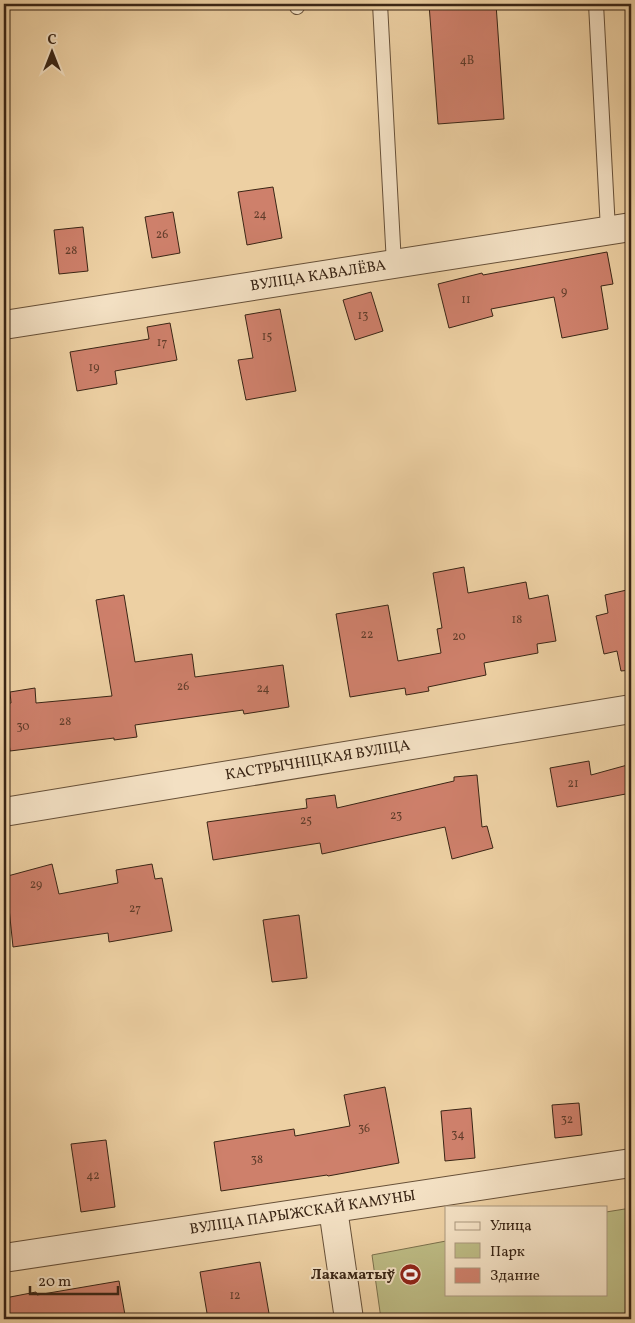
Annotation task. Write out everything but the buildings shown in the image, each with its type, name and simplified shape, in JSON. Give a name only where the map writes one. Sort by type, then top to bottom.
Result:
[{"type":"street","name":"ВУЛІЦА КАВАЛЁВА","points":[[4,325],[620,228]]},
{"type":"street","name":"КАСТРЫЧНІЦКАЯ ВУЛІЦА","points":[[4,812],[631,710]]},
{"type":"street","name":"ВУЛІЦА ПАРЫЖСКАЙ КАМУНЫ","points":[[4,1258],[631,1162]]},
{"type":"street","points":[[333,1209],[349,1319]]},
{"type":"lane","points":[[380,4],[394,264]]},
{"type":"lane","points":[[596,4],[620,228]]},
{"type":"green space","name":"Лакаматыў","points":[[631,1208],[631,1319],[381,1319],[372,1255],[445,1241],[445,1296],[608,1296],[608,1212]]},
{"type":"place","name":"Лакаматыў","points":[[411,1275]]}]
